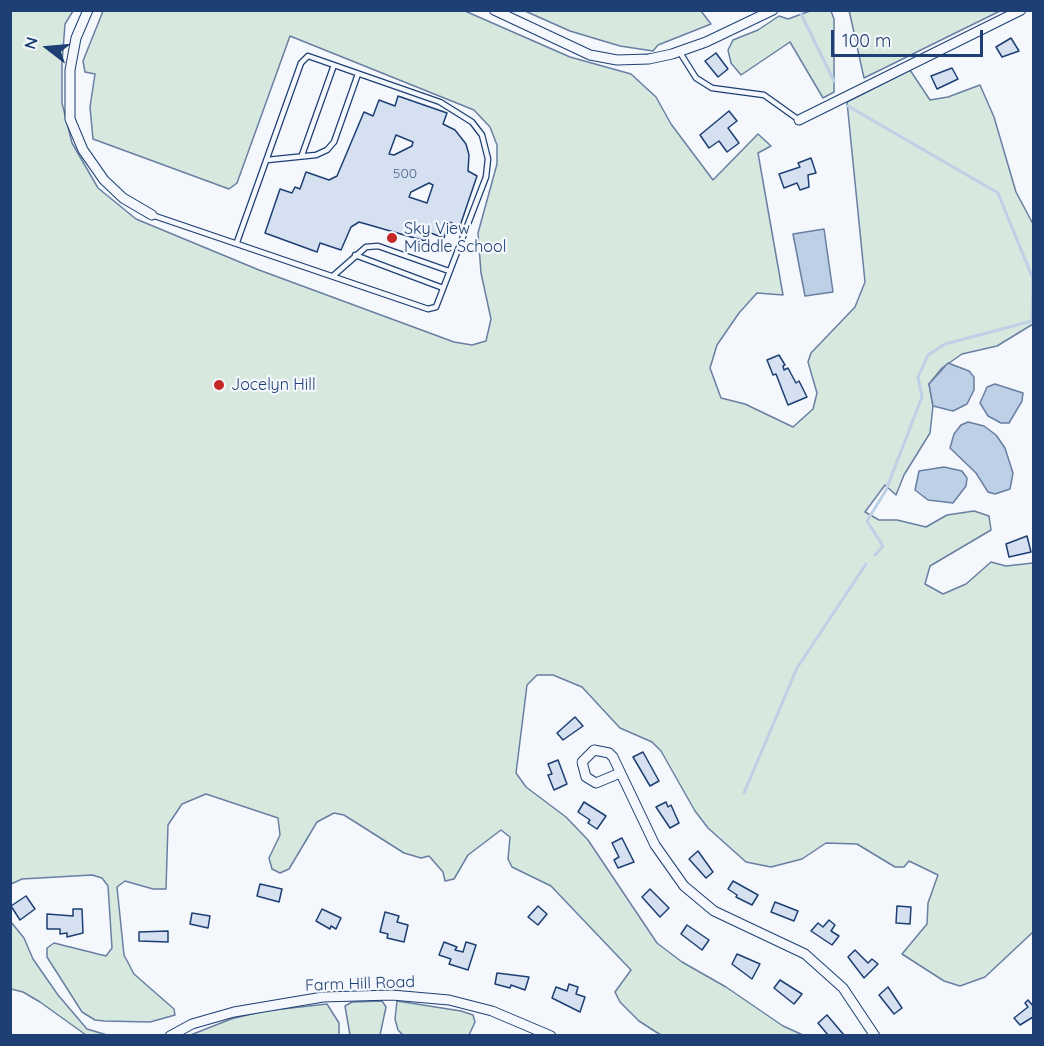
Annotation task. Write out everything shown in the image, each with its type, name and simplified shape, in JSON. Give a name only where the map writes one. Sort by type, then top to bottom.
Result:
[{"type":"street","points":[[88,10],[76,38],[70,70],[70,119],[83,150],[104,180],[123,198],[152,215]]},
{"type":"street","points":[[494,10],[590,55],[628,60],[649,59],[679,51],[773,10]]},
{"type":"street","points":[[799,120],[1021,10]]},
{"type":"street","points":[[620,773],[655,844],[684,886],[714,911],[805,954],[843,988],[875,1035]]},
{"type":"street","name":"Farm Hill Road","points":[[170,1035],[192,1024],[234,1012],[323,997],[392,995],[449,1000],[492,1011],[550,1035]]},
{"type":"lane","points":[[679,51],[696,78],[712,88],[764,95],[799,120]]},
{"type":"lane","points":[[152,215],[237,242],[428,309],[436,306],[486,177],[488,159],[482,135],[472,122],[440,102],[308,56],[302,63],[237,242]]},
{"type":"lane","points":[[302,155],[334,65]]},
{"type":"lane","points":[[267,160],[316,155],[327,150],[334,142],[358,74]]},
{"type":"lane","points":[[333,276],[366,247],[378,246],[450,271]]},
{"type":"lane","points":[[355,255],[443,288]]},
{"type":"shaded area","points":[[849,10],[1000,10],[1000,11],[864,78]]},
{"type":"shaded area","points":[[11,11],[73,11],[65,24],[62,63],[62,103],[72,143],[98,188],[136,219],[259,270],[454,342],[472,345],[486,341],[491,319],[481,273],[478,233],[497,164],[497,145],[490,127],[474,110],[290,36],[237,183],[229,189],[93,139],[90,107],[95,74],[85,72],[83,61],[103,11],[465,11],[570,57],[631,74],[656,97],[671,124],[713,180],[758,134],[771,146],[758,153],[783,295],[757,293],[739,313],[717,345],[710,368],[721,398],[745,404],[793,427],[813,409],[817,393],[808,362],[811,353],[855,307],[865,282],[847,102],[910,70],[930,100],[948,97],[980,85],[994,117],[1016,192],[1033,224],[1033,324],[997,346],[962,354],[942,368],[929,384],[933,406],[930,433],[904,475],[896,495],[885,485],[865,512],[879,520],[897,520],[926,527],[947,515],[974,511],[989,516],[991,530],[930,566],[925,584],[943,594],[966,584],[991,562],[1006,566],[1033,563],[1033,932],[985,977],[960,986],[944,981],[902,954],[927,924],[928,903],[938,875],[909,861],[904,867],[895,867],[857,844],[826,843],[802,859],[771,867],[746,862],[708,828],[695,811],[661,751],[652,742],[620,728],[582,687],[553,675],[537,675],[527,685],[516,773],[526,787],[566,817],[588,840],[657,943],[682,962],[726,987],[783,1026],[803,1035],[663,1036],[639,1021],[620,1002],[615,992],[631,970],[551,886],[512,867],[508,859],[510,837],[501,830],[468,855],[454,879],[445,881],[443,872],[429,856],[421,858],[404,853],[344,815],[334,813],[317,822],[289,869],[280,873],[272,869],[269,858],[280,835],[278,818],[206,794],[182,804],[168,825],[166,889],[153,889],[125,881],[117,887],[124,955],[134,974],[174,1009],[175,1015],[150,1022],[104,1021],[95,1020],[82,1012],[47,957],[47,948],[54,943],[106,956],[112,948],[108,886],[102,878],[92,875],[22,879],[11,884]]},
{"type":"shaded area","points":[[525,11],[701,11],[711,24],[658,45],[653,51],[620,46],[570,31]]},
{"type":"shaded area","points":[[810,11],[831,11],[834,19],[834,92],[823,98],[790,42],[741,75],[731,63],[728,50],[733,40],[758,30],[779,16],[788,19]]},
{"type":"shaded area","points":[[11,922],[24,938],[33,959],[58,995],[87,1029],[107,1035],[86,1035],[40,1002],[23,992],[11,989]]},
{"type":"shaded area","points":[[382,1001],[386,1007],[380,1035],[350,1035],[345,1006],[352,1002]]},
{"type":"shaded area","points":[[397,1001],[461,1011],[473,1015],[475,1022],[469,1035],[403,1035],[398,1030],[395,1019]]},
{"type":"shaded area","points":[[327,1004],[339,1023],[339,1035],[188,1036],[231,1019],[264,1011]]},
{"type":"water","points":[[824,229],[833,292],[805,296],[793,234]]},
{"type":"water","points":[[948,363],[969,371],[974,377],[974,390],[967,404],[953,411],[933,406],[929,384]]},
{"type":"water","points":[[995,384],[1023,393],[1022,401],[1009,423],[1001,423],[988,416],[980,403],[987,387]]},
{"type":"water","points":[[968,422],[984,426],[996,435],[1005,448],[1013,473],[1010,489],[995,494],[988,492],[976,473],[950,448],[954,434],[961,425]]},
{"type":"water","points":[[944,467],[962,471],[967,478],[966,486],[953,503],[928,500],[915,490],[919,471]]},
{"type":"building","points":[[1011,38],[1019,51],[1002,57],[996,47]]},
{"type":"building","points":[[716,53],[728,69],[718,77],[705,61]]},
{"type":"building","points":[[952,68],[958,79],[937,89],[931,76]]},
{"type":"building","points":[[398,96],[447,113],[443,124],[455,130],[466,144],[469,155],[468,171],[477,176],[460,226],[449,222],[444,238],[428,232],[425,241],[359,222],[351,227],[341,250],[320,243],[317,252],[265,233],[280,189],[292,193],[295,187],[300,189],[306,172],[329,180],[337,176],[364,112],[373,116],[379,100],[395,106]],"holes":[[[396,135],[413,142],[412,146],[394,155],[389,154]],[[429,183],[433,185],[427,203],[409,197],[411,192]]]},
{"type":"building","points":[[729,111],[737,121],[728,128],[739,143],[727,152],[719,141],[709,148],[700,135]]},
{"type":"building","points":[[811,158],[816,173],[808,175],[809,187],[800,190],[797,183],[784,188],[779,174],[800,167],[798,163]]},
{"type":"building","points":[[779,355],[785,365],[784,370],[788,368],[796,383],[799,381],[807,397],[788,405],[776,374],[773,375],[767,360]]},
{"type":"building","points":[[1027,536],[1031,552],[1009,557],[1006,544]]},
{"type":"building","points":[[575,717],[583,726],[563,740],[557,733]]},
{"type":"building","points":[[643,752],[659,781],[650,786],[633,757]]},
{"type":"building","points":[[558,760],[567,784],[554,790],[548,775],[552,774],[548,764]]},
{"type":"building","points":[[584,802],[606,816],[597,829],[588,823],[590,820],[578,812]]},
{"type":"building","points":[[666,802],[668,807],[671,805],[679,823],[670,828],[656,807]]},
{"type":"building","points":[[622,838],[634,862],[618,868],[614,860],[619,857],[612,843]]},
{"type":"building","points":[[698,851],[713,872],[706,878],[689,859]]},
{"type":"building","points":[[733,881],[758,895],[752,905],[736,897],[737,895],[728,889]]},
{"type":"building","points":[[260,884],[282,889],[279,902],[257,896]]},
{"type":"building","points":[[650,889],[669,908],[660,917],[642,897]]},
{"type":"building","points":[[26,896],[35,909],[20,920],[11,906]]},
{"type":"building","points":[[775,902],[798,911],[794,921],[771,912]]},
{"type":"building","points":[[538,906],[547,914],[538,925],[528,917]]},
{"type":"building","points":[[897,906],[911,907],[910,924],[896,923]]},
{"type":"building","points":[[73,909],[82,909],[83,933],[67,937],[67,933],[60,934],[60,929],[47,929],[47,914],[73,916]]},
{"type":"building","points":[[322,909],[341,918],[336,929],[331,926],[330,929],[316,921]]},
{"type":"building","points":[[385,912],[399,916],[397,922],[408,925],[404,942],[387,938],[388,934],[380,932]]},
{"type":"building","points":[[192,913],[210,916],[208,928],[190,924]]},
{"type":"building","points":[[829,920],[835,925],[831,931],[839,936],[832,945],[811,931],[818,923],[823,927]]},
{"type":"building","points":[[687,925],[709,940],[702,950],[681,934]]},
{"type":"building","points":[[168,931],[168,942],[139,941],[139,932]]},
{"type":"building","points":[[444,942],[457,947],[455,950],[463,952],[466,942],[476,945],[468,970],[449,964],[451,959],[439,955]]},
{"type":"building","points":[[855,950],[868,963],[872,959],[878,964],[864,978],[848,957]]},
{"type":"building","points":[[737,954],[760,964],[752,979],[732,964]]},
{"type":"building","points":[[497,973],[529,977],[525,990],[511,985],[510,988],[495,984]]},
{"type":"building","points":[[780,980],[802,994],[794,1004],[774,988]]},
{"type":"building","points":[[569,984],[578,987],[576,994],[585,997],[580,1012],[552,998],[556,987],[567,991]]},
{"type":"building","points":[[888,987],[902,1008],[894,1014],[879,995]]},
{"type":"building","points":[[1028,1000],[1034,1007],[1033,1017],[1020,1025],[1014,1018],[1028,1007],[1025,1003]]},
{"type":"building","points":[[827,1015],[844,1036],[828,1035],[818,1023]]},
{"type":"waterway","points":[[801,14],[834,81]]},
{"type":"waterway","points":[[848,106],[998,193],[1033,279],[1032,321],[945,344],[928,355],[918,377],[922,397],[886,490],[867,521],[883,546],[875,555]]},
{"type":"waterway","points":[[744,793],[797,668],[866,564]]},
{"type":"place","name":"Sky View Middle School","points":[[392,238]]},
{"type":"place","name":"Jocelyn Hill","points":[[219,385]]}]
